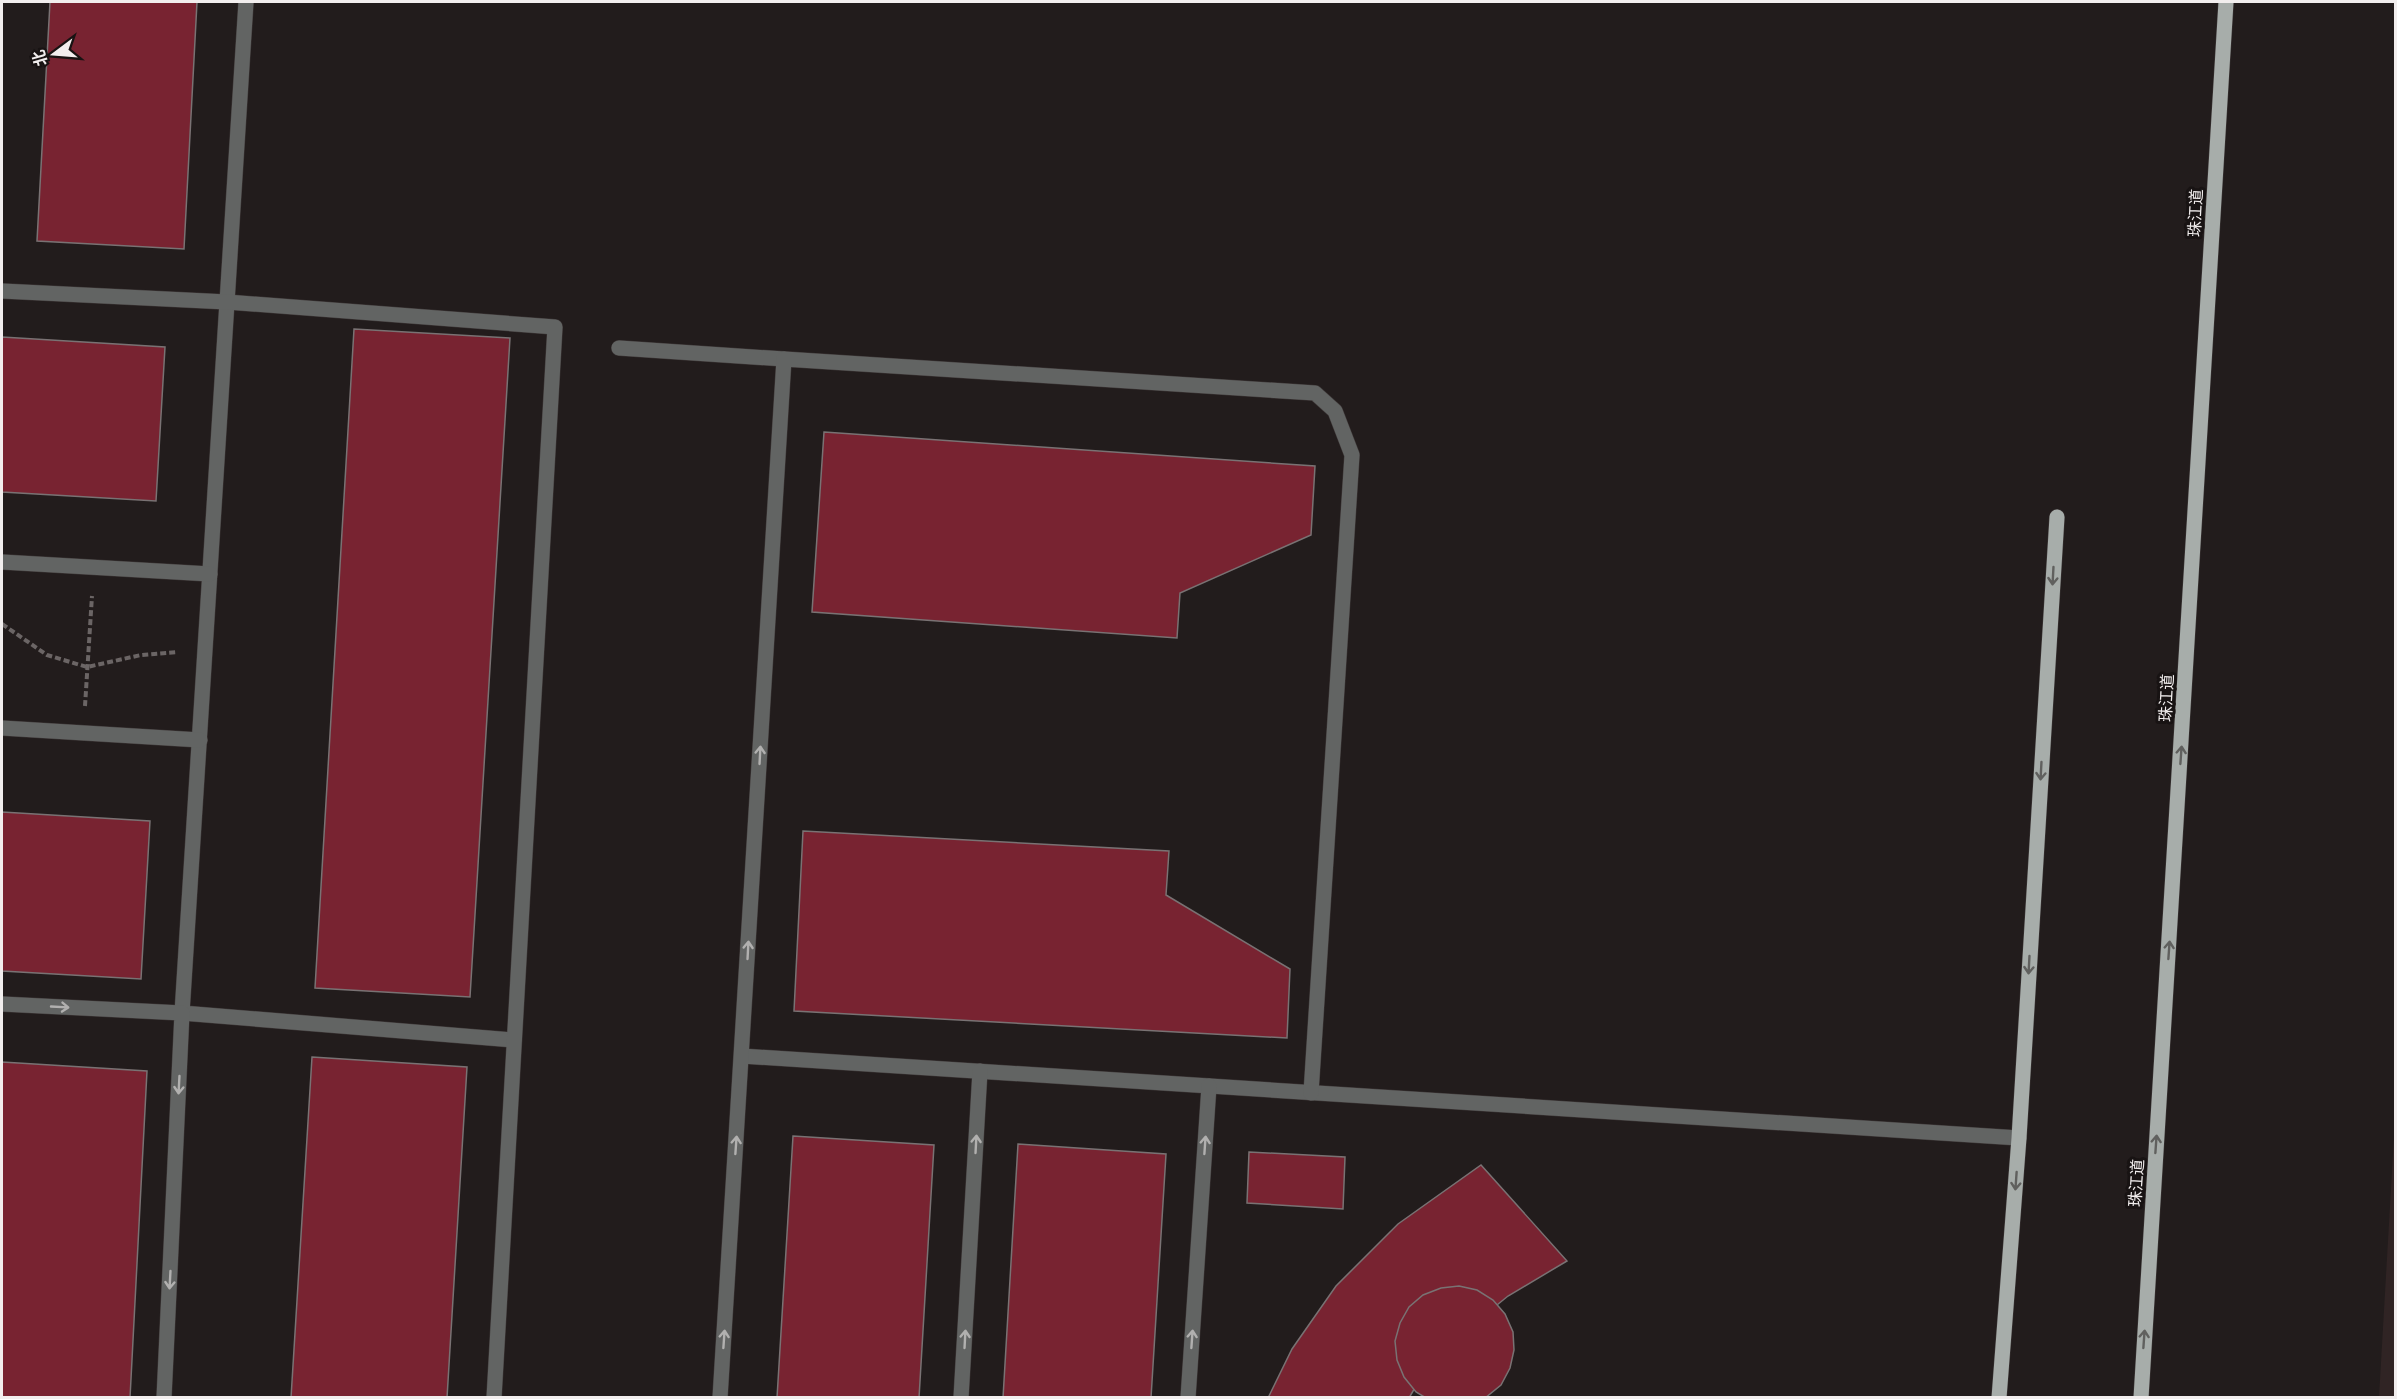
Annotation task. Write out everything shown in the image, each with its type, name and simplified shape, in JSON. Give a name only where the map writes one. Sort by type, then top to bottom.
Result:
[{"type":"main road","name":"珠江道","points":[[2141,1398],[2226,2]]},
{"type":"main road","points":[[1999,1398],[2019,1138],[2056,518]]},
{"type":"lane","points":[[164,1398],[182,1013],[246,2]]},
{"type":"lane","points":[[2,291],[227,302],[555,327],[494,1398]]},
{"type":"lane","points":[[620,348],[1315,393],[1335,411],[1352,455],[1311,1093]]},
{"type":"lane","points":[[720,1398],[783,359]]},
{"type":"lane","points":[[2,562],[210,574]]},
{"type":"lane","points":[[2,728],[200,740]]},
{"type":"lane","points":[[2,1004],[182,1013],[514,1040]]},
{"type":"lane","points":[[742,1056],[2019,1138]]},
{"type":"lane","points":[[962,1398],[980,1071]]},
{"type":"lane","points":[[1188,1398],[1209,1086]]},
{"type":"path","points":[[83,733],[94,568]]},
{"type":"path","points":[[2,624],[47,655],[87,667],[141,655],[169,652],[205,653]]},
{"type":"shaded area","points":[[2395,1119],[2395,1397],[2379,1397]]},
{"type":"building","points":[[50,2],[197,2],[184,249],[37,241]]},
{"type":"building","points":[[354,329],[510,338],[470,997],[315,988]]},
{"type":"building","points":[[2,337],[165,347],[156,501],[2,492]]},
{"type":"building","points":[[824,432],[1315,466],[1311,535],[1180,593],[1177,638],[812,612]]},
{"type":"building","points":[[2,812],[150,821],[141,979],[2,971]]},
{"type":"building","points":[[803,831],[1169,851],[1166,895],[1290,969],[1287,1038],[794,1011]]},
{"type":"building","points":[[312,1057],[467,1067],[447,1398],[291,1398]]},
{"type":"building","points":[[2,1062],[147,1071],[130,1398],[2,1398]]},
{"type":"building","points":[[793,1136],[934,1145],[919,1398],[777,1398]]},
{"type":"building","points":[[1018,1144],[1166,1154],[1151,1398],[1003,1398]]},
{"type":"building","points":[[1249,1152],[1345,1157],[1343,1209],[1247,1203]]},
{"type":"building","points":[[1481,1165],[1567,1261],[1508,1296],[1459,1336],[1416,1386],[1409,1398],[1268,1398],[1292,1349],[1336,1286],[1398,1224]]},
{"type":"building","points":[[1459,1286],[1477,1290],[1493,1300],[1505,1314],[1513,1332],[1514,1350],[1510,1368],[1501,1385],[1485,1398],[1426,1398],[1416,1392],[1404,1377],[1397,1360],[1395,1341],[1400,1323],[1409,1307],[1423,1295],[1441,1288]]}]
